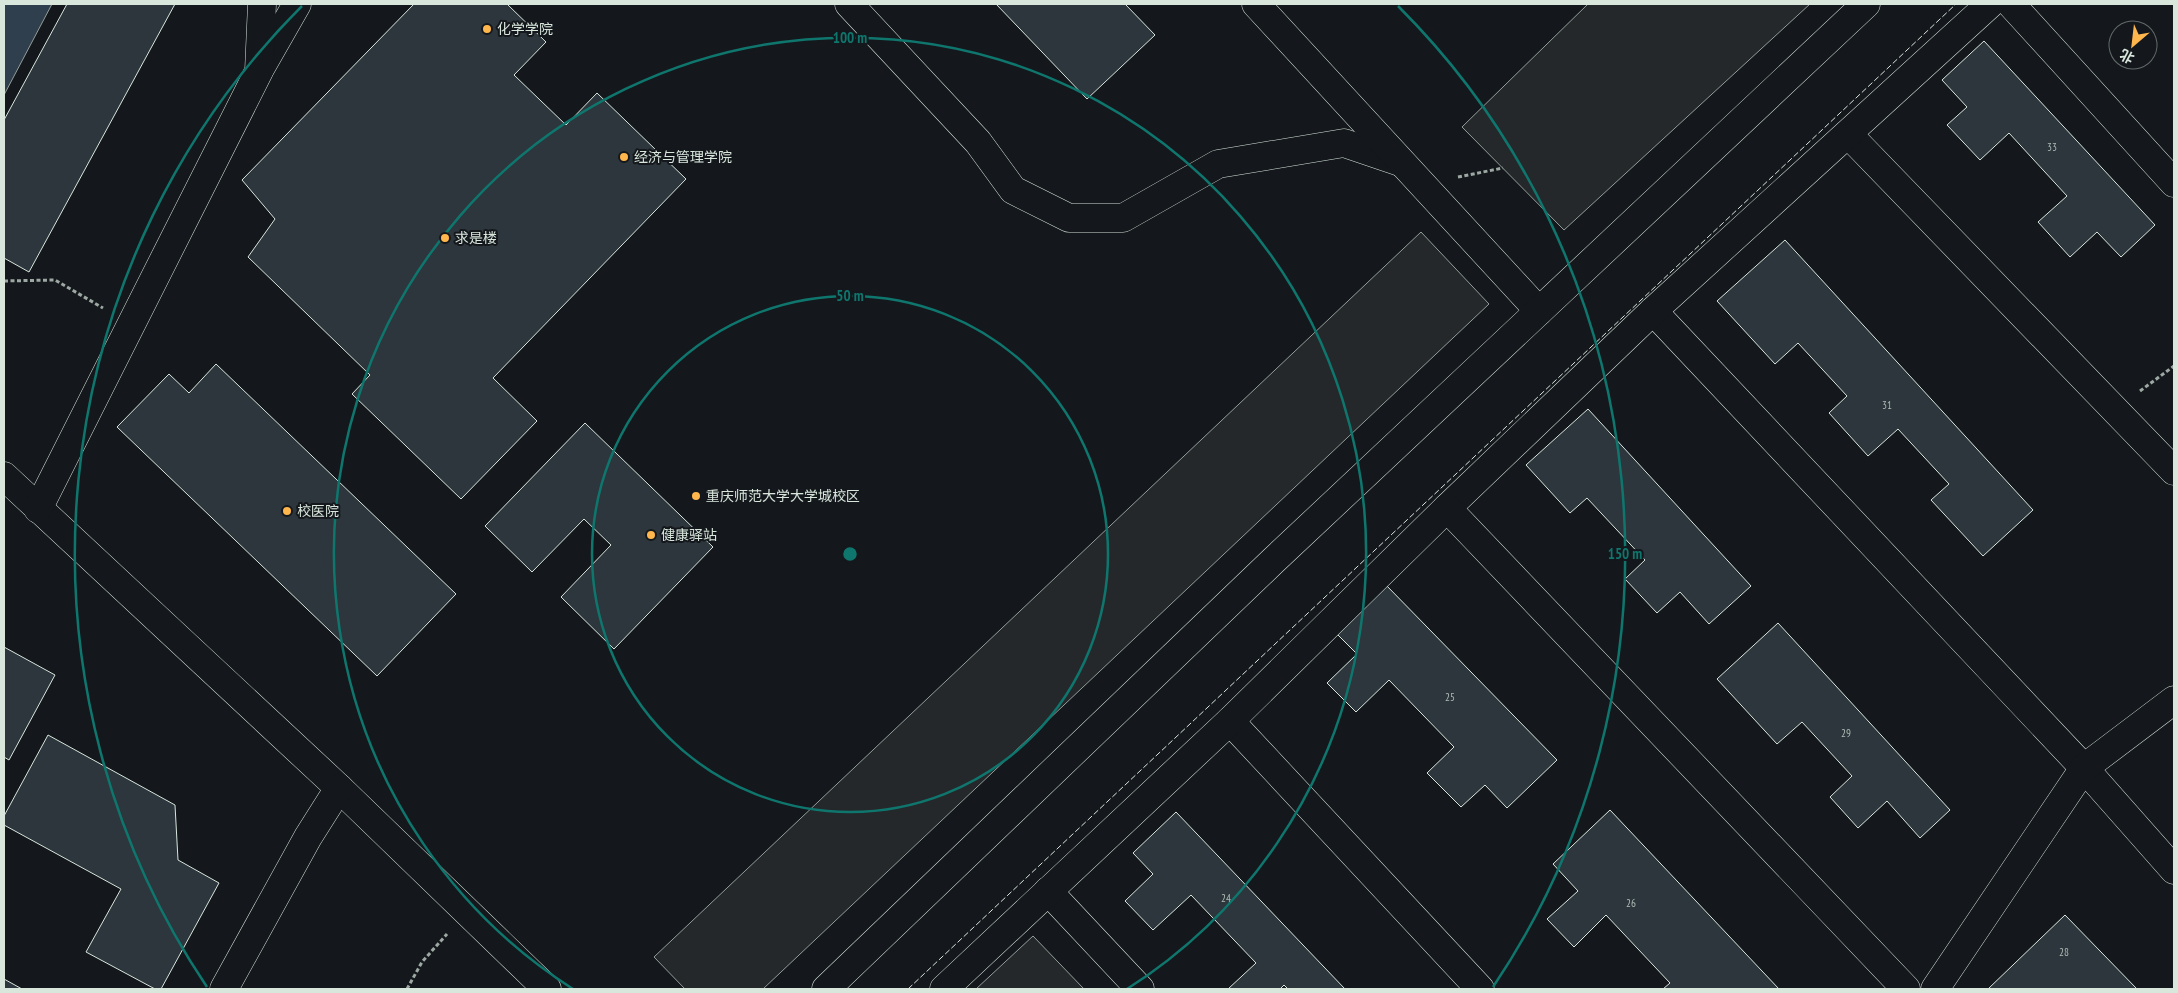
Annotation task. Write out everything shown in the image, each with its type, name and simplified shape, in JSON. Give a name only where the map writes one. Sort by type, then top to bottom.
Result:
[{"type":"lane","points":[[259,71],[262,4]]},
{"type":"lane","points":[[38,509],[259,71],[298,4]]},
{"type":"lane","points":[[849,4],[978,142],[1013,190],[1069,218],[1123,218],[1218,164],[1344,143],[1400,162]]},
{"type":"lane","points":[[826,989],[1259,574],[1866,4]]},
{"type":"lane","points":[[944,989],[1230,721],[1447,508],[1653,311],[1990,4]]},
{"type":"lane","points":[[2011,4],[2174,183]]},
{"type":"lane","points":[[1263,6],[1400,162],[1539,311]]},
{"type":"lane","points":[[1848,134],[2174,471]]},
{"type":"lane","points":[[1653,311],[2084,768],[2174,870]]},
{"type":"lane","points":[[4,476],[339,788],[547,989]]},
{"type":"lane","points":[[1447,508],[1906,989]]},
{"type":"lane","points":[[1935,989],[2084,768],[2174,700]]},
{"type":"lane","points":[[1230,721],[1480,989]]},
{"type":"lane","points":[[224,989],[308,837],[339,788]]},
{"type":"lane","points":[[1048,891],[1140,989]]},
{"type":"path","points":[[1421,185],[1503,168]]},
{"type":"path","points":[[4,281],[55,280],[132,324]]},
{"type":"path","points":[[2114,409],[2174,366]]},
{"type":"path","points":[[407,989],[422,962],[467,911]]},
{"type":"shaded area","points":[[1588,4],[1810,4],[1564,230],[1462,127]]},
{"type":"shaded area","points":[[1421,232],[1489,304],[763,989],[685,989],[654,957]]},
{"type":"shaded area","points":[[1033,936],[1084,989],[976,989]]},
{"type":"water","points":[[4,4],[52,4],[4,95]]},
{"type":"building","points":[[67,4],[175,4],[29,272],[4,258],[4,120]]},
{"type":"building","name":"求是楼","points":[[414,4],[507,4],[546,42],[514,75],[566,125],[597,93],[686,179],[493,378],[537,421],[461,499],[352,394],[370,375],[248,257],[275,219],[242,180]]},
{"type":"building","points":[[996,4],[1125,4],[1155,35],[1087,99]]},
{"type":"building","points":[[1984,41],[2155,225],[2121,257],[2097,232],[2070,257],[2038,222],[2067,196],[2009,133],[1980,160],[1947,125],[1967,107],[1942,80]]},
{"type":"building","points":[[1785,240],[2033,510],[1983,556],[1931,500],[1949,484],[1898,429],[1868,456],[1829,413],[1847,396],[1798,343],[1775,364],[1717,301]]},
{"type":"building","name":"校医院","points":[[216,364],[456,594],[377,676],[117,427],[169,374],[189,393]]},
{"type":"building","points":[[1588,409],[1751,586],[1709,624],[1680,592],[1657,613],[1625,579],[1645,560],[1587,498],[1570,513],[1526,465]]},
{"type":"building","name":"健康驿站","points":[[585,423],[713,547],[614,649],[561,597],[611,545],[584,519],[532,572],[485,526]]},
{"type":"building","points":[[1385,584],[1557,760],[1507,808],[1485,785],[1461,807],[1427,773],[1454,747],[1389,680],[1356,712],[1327,683],[1357,654],[1335,632]]},
{"type":"building","points":[[1778,623],[1950,810],[1920,838],[1887,801],[1858,828],[1830,797],[1852,776],[1802,722],[1777,744],[1717,679]]},
{"type":"building","points":[[4,647],[55,675],[9,760],[4,757]]},
{"type":"building","points":[[48,735],[175,805],[178,860],[219,883],[161,989],[155,989],[86,952],[121,889],[4,825],[4,816]]},
{"type":"building","points":[[1610,810],[1779,989],[1663,989],[1670,983],[1606,915],[1574,947],[1547,919],[1578,891],[1553,864]]},
{"type":"building","points":[[1176,812],[1345,989],[1288,989],[1284,985],[1280,989],[1228,989],[1256,963],[1191,895],[1153,930],[1125,901],[1153,874],[1133,853]]},
{"type":"building","points":[[2065,915],[2137,989],[1988,989]]},
{"type":"building","points":[[4,979],[22,989],[4,989]]},
{"type":"fence","points":[[908,989],[1956,4]]},
{"type":"place","name":"化学学院","points":[[487,29]]},
{"type":"place","name":"经济与管理学院","points":[[624,157]]},
{"type":"place","name":"求是楼","points":[[445,238]]},
{"type":"place","name":"重庆师范大学大学城校区","points":[[696,496]]},
{"type":"place","name":"校医院","points":[[287,511]]},
{"type":"place","name":"健康驿站","points":[[651,535]]}]
